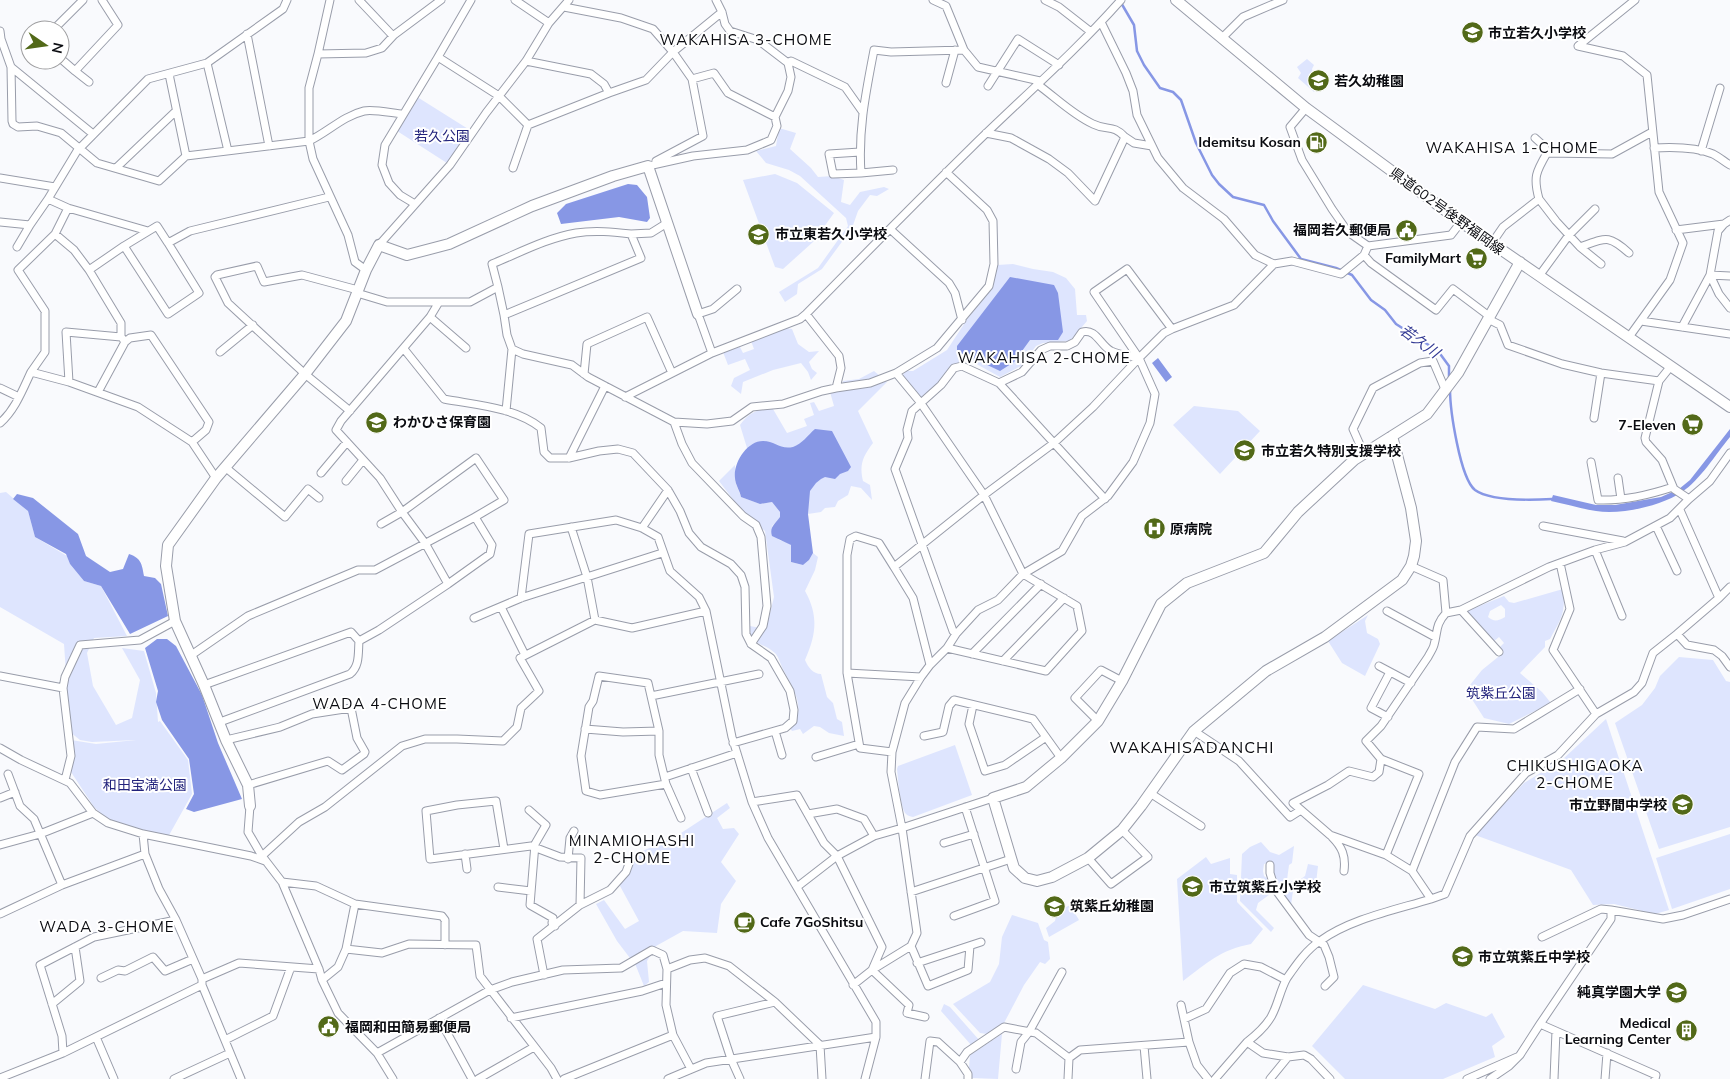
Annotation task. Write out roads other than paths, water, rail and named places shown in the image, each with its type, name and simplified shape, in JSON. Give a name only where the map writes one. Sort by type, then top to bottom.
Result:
[{"type":"street","points":[[63,20],[83,0]]},
{"type":"street","points":[[75,71],[118,25],[102,0]]},
{"type":"street","points":[[17,246],[79,149],[148,79],[208,63],[283,8],[287,0]]},
{"type":"street","points":[[330,0],[309,88],[309,141],[313,159],[348,235],[355,262],[366,270]]},
{"type":"street","points":[[359,0],[393,36]]},
{"type":"street","points":[[318,54],[366,54],[382,48],[393,36],[441,0]]},
{"type":"street","points":[[415,204],[400,195],[389,184],[382,165],[385,145],[471,0]]},
{"type":"street","points":[[515,0],[549,24]]},
{"type":"street","points":[[393,1079],[377,1053],[338,1013],[322,980],[319,968],[282,882],[264,859],[248,832],[250,806],[248,785],[226,740],[176,621],[166,566],[168,545],[216,478],[305,374],[346,321],[366,270],[379,245],[450,165],[526,61],[549,24],[569,0]]},
{"type":"street","points":[[379,245],[407,255],[449,244],[532,206],[614,176],[693,156],[747,150],[771,140],[777,126],[775,116],[788,91],[791,77],[788,63],[758,40],[730,31],[725,24],[716,0]]},
{"type":"street","points":[[933,0],[946,6],[964,50],[978,67],[1039,83],[1076,114],[1094,125],[1118,129],[1134,143],[1152,146]]},
{"type":"street","points":[[1045,0],[1059,7],[1091,32]]},
{"type":"street","name":"県道602号後野福岡線","points":[[1176,0],[1306,108],[1461,222],[1730,407]]},
{"type":"street","points":[[1222,38],[1243,17],[1283,0]]},
{"type":"street","points":[[1629,337],[1670,280],[1683,243],[1659,192],[1647,75],[1623,56],[1578,46],[1635,0]]},
{"type":"street","points":[[625,397],[712,353],[800,319],[946,172],[1059,65],[1120,2]]},
{"type":"street","points":[[564,7],[621,18],[653,29],[673,52],[692,79],[703,136],[648,166]]},
{"type":"street","points":[[513,168],[528,125],[646,80],[673,52],[722,12]]},
{"type":"street","points":[[1101,22],[1133,91],[1137,115],[1158,158],[1184,188],[1224,219],[1255,255],[1274,264],[1292,261],[1342,274],[1364,255],[1368,246]]},
{"type":"street","points":[[0,31],[11,67],[13,124],[18,127],[37,126],[54,130],[61,133],[97,162],[159,181],[186,156],[309,141],[323,134],[343,119],[365,110],[403,114]]},
{"type":"street","points":[[247,34],[269,146]]},
{"type":"street","points":[[988,86],[1018,39],[1059,65]]},
{"type":"street","points":[[861,173],[862,111],[874,50],[891,52],[964,50]]},
{"type":"street","points":[[946,83],[955,50]]},
{"type":"street","points":[[438,57],[499,96],[528,125]]},
{"type":"street","points":[[526,61],[591,74],[604,84],[609,93]]},
{"type":"street","points":[[788,63],[791,61],[845,87],[862,111]]},
{"type":"street","points":[[208,63],[228,151]]},
{"type":"street","points":[[11,67],[93,134]]},
{"type":"street","points":[[70,67],[89,82]]},
{"type":"street","points":[[692,79],[714,73],[728,93],[775,116]]},
{"type":"street","points":[[168,74],[186,156]]},
{"type":"street","points":[[1701,151],[1720,88]]},
{"type":"street","points":[[1306,108],[1290,127],[1302,160],[1348,232],[1368,246],[1451,235],[1461,222]]},
{"type":"street","points":[[116,168],[176,111]]},
{"type":"street","points":[[1547,153],[1612,154],[1652,132]]},
{"type":"street","points":[[986,133],[1011,138],[1049,160],[1068,173],[1095,201],[1125,137]]},
{"type":"street","points":[[1535,138],[1545,147],[1547,153],[1536,172],[1536,188],[1539,198],[1556,221],[1580,247],[1601,264]]},
{"type":"street","points":[[1654,148],[1676,146],[1701,151],[1712,154],[1730,166]]},
{"type":"street","points":[[860,152],[829,154],[833,174],[893,170]]},
{"type":"street","points":[[648,166],[712,353]]},
{"type":"street","points":[[512,349],[524,354],[572,365],[605,386],[674,422],[707,424],[732,421],[752,407],[783,404],[822,391],[870,384],[896,373],[937,348],[989,286],[994,264],[993,221],[987,210],[946,172]]},
{"type":"street","points":[[0,178],[55,187]]},
{"type":"street","points":[[168,243],[190,232],[329,196]]},
{"type":"street","points":[[1492,243],[1503,227],[1539,198]]},
{"type":"street","points":[[48,199],[68,208],[148,231]]},
{"type":"street","points":[[0,423],[19,397],[31,372],[45,352],[45,311],[18,270],[55,234],[68,208]]},
{"type":"street","points":[[1539,276],[1569,234],[1595,209]]},
{"type":"street","points":[[0,222],[30,225]]},
{"type":"street","points":[[1676,230],[1727,222]]},
{"type":"street","points":[[1682,327],[1710,275],[1718,232],[1727,222]]},
{"type":"street","points":[[506,411],[512,349],[507,335],[492,264],[542,244],[576,234],[609,231],[631,234],[650,233],[667,224]]},
{"type":"street","points":[[89,270],[124,246],[157,226],[199,293],[168,314],[124,246]]},
{"type":"street","points":[[890,229],[948,283],[955,293],[962,320]]},
{"type":"street","points":[[55,234],[74,250],[89,270],[121,324],[123,339],[98,392]]},
{"type":"street","points":[[504,314],[641,258],[631,234]]},
{"type":"street","points":[[1580,247],[1603,239],[1616,241],[1629,253]]},
{"type":"street","points":[[1364,255],[1371,263],[1436,310],[1453,289],[1500,325],[1508,345],[1562,364],[1601,373],[1659,381]]},
{"type":"street","points":[[797,887],[838,856],[874,836],[1026,787],[1061,758],[1098,721],[1122,681],[1161,604],[1187,583],[1264,552],[1298,512],[1354,460],[1427,414],[1458,373],[1520,262]]},
{"type":"street","points":[[894,567],[984,495],[1054,443],[1093,407],[1164,334],[1172,329],[1234,305],[1274,264]]},
{"type":"street","points":[[350,411],[305,374],[228,303],[215,280],[216,275],[258,266],[264,282],[302,275],[387,302],[470,302],[498,287]]},
{"type":"street","points":[[853,984],[912,946],[917,933],[902,828],[891,772],[892,752],[905,703],[930,665],[947,648],[956,634],[978,610],[998,600],[1022,574],[1062,551],[1082,516],[1105,499],[1134,462],[1150,423],[1156,394],[1139,358],[1094,292],[1127,269],[1172,329]]},
{"type":"street","points":[[1710,275],[1730,276]]},
{"type":"street","points":[[1710,275],[1719,294],[1730,308]]},
{"type":"street","points":[[698,314],[713,309],[737,289]]},
{"type":"street","points":[[439,302],[430,318],[336,430],[380,478],[425,543],[448,584]]},
{"type":"street","points":[[806,314],[839,356],[841,368],[836,388]]},
{"type":"street","points":[[584,374],[587,344],[647,316],[672,373]]},
{"type":"street","points":[[430,318],[466,348]]},
{"type":"street","points":[[1641,321],[1730,334]]},
{"type":"street","points":[[220,352],[253,325]]},
{"type":"street","points":[[999,383],[1022,372],[1041,350],[1050,346],[1067,346],[1075,342],[1082,332],[1088,330],[1111,351],[1139,358]]},
{"type":"street","points":[[69,382],[66,332],[123,339],[151,335],[209,422],[206,430],[192,442]]},
{"type":"street","points":[[404,349],[444,399],[506,411],[535,423],[541,428],[544,452],[550,458],[569,458],[618,449],[633,453],[668,490],[680,511],[689,533],[701,547],[731,564],[742,575],[745,587],[746,634],[751,644],[771,658],[790,691],[794,710],[793,721],[785,728],[733,743]]},
{"type":"street","points":[[1364,454],[1353,429],[1373,388],[1420,363],[1433,361],[1446,389]]},
{"type":"street","points":[[956,634],[953,631],[895,469],[908,438],[906,430],[910,416],[920,402],[941,385],[954,368],[962,366],[999,383],[1105,499]]},
{"type":"street","points":[[1671,366],[1659,381],[1645,438],[1646,442],[1662,460],[1673,488],[1688,499]]},
{"type":"street","points":[[31,372],[69,382],[138,406],[192,442],[216,478]]},
{"type":"street","points":[[896,373],[920,402],[984,495],[1022,574],[1077,606],[1082,631],[1046,671],[947,648]]},
{"type":"street","points":[[1594,418],[1601,373]]},
{"type":"street","points":[[569,458],[605,386]]},
{"type":"street","points":[[0,388],[19,397]]},
{"type":"street","points":[[674,422],[682,444],[692,463],[743,516],[756,525],[762,537],[767,606],[763,626],[751,644]]},
{"type":"street","points":[[993,798],[1014,868],[1025,878],[1037,881],[1052,877],[1088,858],[1122,830],[1194,730],[1266,671],[1325,637],[1402,580],[1414,556],[1416,541],[1415,525],[1392,436]]},
{"type":"street","points":[[321,473],[347,442]]},
{"type":"street","points":[[1386,856],[1420,774],[1381,759],[1366,741],[1388,717],[1428,657],[1434,646],[1440,620],[1446,613],[1461,610],[1560,563],[1595,550],[1626,542],[1670,518],[1680,510],[1688,499],[1710,481],[1730,454]]},
{"type":"street","points":[[190,656],[248,616],[358,570],[375,570],[504,500],[476,458],[402,512],[381,524]]},
{"type":"street","points":[[346,481],[363,460]]},
{"type":"street","points":[[1591,462],[1598,500],[1647,495],[1673,488]]},
{"type":"street","points":[[225,467],[285,517],[308,489],[319,498]]},
{"type":"street","points":[[1618,478],[1621,499]]},
{"type":"street","points":[[642,528],[668,490]]},
{"type":"street","points":[[1680,510],[1719,598]]},
{"type":"street","points":[[359,641],[379,630],[490,554],[492,545],[475,517]]},
{"type":"street","points":[[521,598],[529,534],[616,520],[642,528],[658,537],[662,553],[670,571],[699,596],[706,611],[733,743],[752,802],[768,838],[876,1022],[876,1037],[865,1079]]},
{"type":"street","points":[[1543,526],[1626,542]]},
{"type":"street","points":[[1656,526],[1677,571]]},
{"type":"street","points":[[571,527],[587,577],[594,620]]},
{"type":"street","points":[[892,752],[860,748],[859,744],[847,673],[847,555],[850,539],[856,536],[879,543],[913,598],[930,665]]},
{"type":"street","points":[[1595,550],[1622,616]]},
{"type":"street","points":[[474,618],[521,598],[662,553]]},
{"type":"street","points":[[1560,563],[1570,609],[1554,650],[1596,714]]},
{"type":"street","points":[[1410,566],[1443,580],[1446,613]]},
{"type":"street","points":[[972,654],[1041,584]]},
{"type":"street","points":[[1215,1079],[1271,1017],[1286,980],[1310,949],[1318,942],[1351,924],[1445,894],[1470,836],[1526,773],[1558,754],[1596,714],[1634,692],[1642,683],[1653,654],[1730,587]]},
{"type":"street","points":[[1003,661],[1064,598]]},
{"type":"street","points":[[501,607],[525,655]]},
{"type":"street","points":[[1461,610],[1499,652]]},
{"type":"street","points":[[264,859],[299,822],[325,807],[402,746],[425,739],[503,741],[516,727],[522,708],[539,691],[520,658],[525,655],[594,620],[632,628],[706,611]]},
{"type":"street","points":[[1387,611],[1435,637]]},
{"type":"street","points":[[65,780],[71,756],[63,688],[65,677],[80,645],[140,640],[176,621]]},
{"type":"street","points":[[204,685],[351,632],[359,641],[357,664],[355,670],[350,674],[220,722]]},
{"type":"street","points":[[1676,634],[1687,645],[1714,650],[1722,656],[1730,668]]},
{"type":"street","points":[[1379,666],[1410,683]]},
{"type":"street","points":[[1098,721],[1075,698],[1101,670],[1122,681]]},
{"type":"street","points":[[1388,717],[1371,708],[1390,672]]},
{"type":"street","points":[[847,673],[921,677]]},
{"type":"street","points":[[651,696],[759,674]]},
{"type":"street","points":[[0,676],[63,688]]},
{"type":"street","points":[[682,818],[666,781],[659,756],[659,731],[648,684],[599,676],[593,701],[589,707],[581,756],[586,791],[600,795],[666,781],[691,768],[737,753]]},
{"type":"street","points":[[1412,871],[1455,762],[1478,727],[1514,729],[1580,689]]},
{"type":"street","points":[[924,736],[943,732],[949,706],[954,700],[1033,719],[1061,758]]},
{"type":"street","points":[[973,705],[969,724],[985,771],[1005,765],[1046,737]]},
{"type":"street","points":[[226,740],[280,727],[312,714],[351,708],[357,738],[364,750],[364,754],[342,770],[328,761],[248,785]]},
{"type":"street","points":[[585,729],[623,732],[659,731]]},
{"type":"street","points":[[1194,730],[1239,760],[1290,817],[1301,810]]},
{"type":"street","points":[[775,731],[782,755]]},
{"type":"street","points":[[816,757],[859,744]]},
{"type":"street","points":[[0,748],[70,783],[93,813],[108,824],[143,834],[264,859]]},
{"type":"street","points":[[1344,871],[1345,860],[1340,845],[1293,804],[1349,771],[1373,777],[1379,772],[1381,759]]},
{"type":"street","points":[[691,768],[708,813]]},
{"type":"street","points":[[8,774],[20,806],[34,819],[62,885]]},
{"type":"street","points":[[0,798],[15,792]]},
{"type":"street","points":[[1150,793],[1201,826]]},
{"type":"street","points":[[752,802],[798,795],[824,843],[838,856],[882,947],[872,970]]},
{"type":"street","points":[[504,849],[496,801],[457,805],[426,811],[430,859],[465,854],[504,849],[525,846],[535,847],[568,859],[581,858],[580,905]]},
{"type":"street","points":[[954,916],[995,902],[965,807]]},
{"type":"street","points":[[808,814],[836,809],[864,819],[874,836]]},
{"type":"street","points":[[528,810],[546,825],[536,840],[530,905],[552,918],[552,923],[555,926]]},
{"type":"street","points":[[0,845],[40,834],[93,813]]},
{"type":"street","points":[[1088,858],[1111,884],[1148,857],[1122,830]]},
{"type":"street","points":[[568,859],[570,838],[574,831]]},
{"type":"street","points":[[143,834],[145,854],[159,889],[176,920],[193,959],[241,1079]]},
{"type":"street","points":[[944,843],[974,834]]},
{"type":"street","points":[[1330,835],[1386,856],[1412,871],[1431,899]]},
{"type":"street","points":[[0,914],[62,885],[145,854]]},
{"type":"street","points":[[465,854],[467,869]]},
{"type":"street","points":[[912,892],[1011,859]]},
{"type":"street","points":[[544,975],[537,939],[580,905],[610,890],[626,872],[630,861]]},
{"type":"street","points":[[1270,864],[1270,873],[1276,890],[1309,935],[1324,946],[1329,957],[1334,977],[1325,986]]},
{"type":"street","points":[[282,882],[316,886],[355,904],[442,916],[445,920],[445,944]]},
{"type":"street","points":[[498,888],[531,891]]},
{"type":"street","points":[[1542,937],[1601,909],[1663,919],[1683,915],[1730,899]]},
{"type":"street","points":[[322,980],[338,967],[346,949],[355,904]]},
{"type":"street","points":[[1490,1079],[1509,1066],[1520,1055],[1611,919],[1611,910]]},
{"type":"street","points":[[63,1053],[62,1036],[40,965],[94,937],[176,920]]},
{"type":"street","points":[[918,963],[981,942]]},
{"type":"street","points":[[346,949],[382,953],[409,944],[476,945],[480,976],[551,1068],[557,1079]]},
{"type":"street","points":[[912,946],[928,986],[968,970],[970,946]]},
{"type":"street","points":[[52,1004],[80,981],[75,947]]},
{"type":"street","points":[[377,1053],[490,990],[512,982],[563,970],[621,968],[652,950],[663,955],[667,969],[666,1005],[673,1035],[690,1069]]},
{"type":"street","points":[[101,978],[118,970],[125,971],[153,957],[165,971],[193,959]]},
{"type":"street","points":[[667,969],[690,960],[705,958],[729,966],[774,1002],[820,1044],[822,1079]]},
{"type":"street","points":[[0,1078],[63,1053],[239,963],[319,968]]},
{"type":"street","points":[[1184,1019],[1206,1009],[1230,973],[1244,964],[1261,967],[1286,980]]},
{"type":"street","points":[[225,1040],[273,1016],[291,966]]},
{"type":"street","points":[[872,970],[910,1006],[907,1013],[925,1017]]},
{"type":"street","points":[[1016,1069],[1022,1042],[1062,972]]},
{"type":"street","points":[[511,1018],[642,991],[666,984]]},
{"type":"street","points":[[740,1079],[731,1060],[717,1016],[774,1002]]},
{"type":"street","points":[[1181,1005],[1189,1042],[1197,1066],[1208,1079]]},
{"type":"street","points":[[440,1018],[472,1079]]},
{"type":"street","points":[[1540,1024],[1656,1075],[1655,1079]]},
{"type":"street","points":[[960,1062],[967,1052],[1004,1027],[1036,1033],[1070,1058]]},
{"type":"street","points":[[1554,1079],[1556,1031]]},
{"type":"street","points":[[564,1079],[673,1035]]},
{"type":"street","points":[[96,1037],[114,1079]]},
{"type":"street","points":[[668,1079],[706,1063],[820,1044],[876,1037]]},
{"type":"street","points":[[926,1079],[930,1041],[938,1042],[960,1062],[968,1074],[968,1079]]},
{"type":"street","points":[[1068,1079],[1070,1058],[1080,1050],[1189,1042]]},
{"type":"street","points":[[1247,1042],[1263,1053],[1288,1057],[1304,1055],[1311,1059],[1330,1079]]},
{"type":"street","points":[[1144,1046],[1146,1079]]},
{"type":"street","points":[[478,1079],[534,1047]]},
{"type":"street","points":[[174,1079],[230,1053]]},
{"type":"street","points":[[1605,1079],[1607,1053]]},
{"type":"street","points":[[1467,1079],[1520,1055]]},
{"type":"street","points":[[1270,1079],[1288,1057]]},
{"type":"water","points":[[628,184],[637,185],[647,197],[650,218],[647,222],[619,217],[561,224],[557,213],[566,204]]},
{"type":"water","points":[[1010,277],[1054,285],[1058,293],[1063,332],[1058,340],[1030,340],[1014,362],[1000,371],[964,354],[957,354],[957,346]]},
{"type":"water","points":[[1158,358],[1172,377],[1166,382],[1152,363]]},
{"type":"water","points":[[815,429],[832,431],[851,467],[835,479],[825,477],[821,479],[810,491],[808,514],[813,553],[803,565],[791,562],[791,545],[772,536],[772,528],[780,517],[780,512],[772,502],[760,504],[741,497],[735,480],[735,472],[742,454],[757,442],[771,442],[788,448],[793,447],[802,442]]},
{"type":"water","points":[[1730,429],[1730,437],[1708,466],[1689,487],[1673,497],[1652,505],[1617,512],[1591,510],[1551,501],[1553,495],[1596,505],[1615,505],[1661,497],[1679,489],[1690,480]]},
{"type":"water","points":[[17,494],[33,498],[78,534],[86,556],[110,572],[123,569],[129,554],[136,557],[142,565],[144,576],[155,578],[161,584],[168,616],[130,634],[101,586],[84,581],[70,564],[66,554],[35,537],[28,511],[13,499]]},
{"type":"water","points":[[157,639],[167,639],[176,646],[202,695],[218,743],[242,799],[194,812],[186,809],[194,794],[189,759],[162,720],[156,702],[158,691],[145,648]]},
{"type":"waterway","name":"若久川","points":[[1120,1],[1134,25],[1137,51],[1144,65],[1160,88],[1173,92],[1181,100],[1196,143],[1212,175],[1219,184],[1233,197],[1264,205],[1273,221],[1301,259],[1336,268],[1352,275],[1371,300],[1385,310],[1396,324],[1438,351],[1449,366],[1449,379]]},
{"type":"waterway","name":"若久川","points":[[1450,389],[1460,458],[1470,483],[1475,490],[1482,494],[1501,498],[1552,499]]},
{"type":"place","name":"市立若久小学校","points":[[1472,33]]},
{"type":"place","name":"若久幼稚園","points":[[1318,81]]},
{"type":"place","name":"Idemitsu Kosan","points":[[1317,142]]},
{"type":"place","name":"福岡若久郵便局","points":[[1407,230]]},
{"type":"place","name":"市立東若久小学校","points":[[759,234]]},
{"type":"place","name":"FamilyMart","points":[[1477,258]]},
{"type":"place","name":"わかひさ保育園","points":[[377,422]]},
{"type":"place","name":"7-Eleven","points":[[1692,425]]},
{"type":"place","name":"市立若久特別支援学校","points":[[1245,451]]},
{"type":"place","name":"原病院","points":[[1154,529]]},
{"type":"place","name":"市立野間中学校","points":[[1683,805]]},
{"type":"place","name":"市立筑紫丘小学校","points":[[1193,887]]},
{"type":"place","name":"筑紫丘幼稚園","points":[[1054,906]]},
{"type":"place","name":"Cafe 7GoShitsu","points":[[744,922]]},
{"type":"place","name":"市立筑紫丘中学校","points":[[1462,957]]},
{"type":"place","name":"純真学園大学","points":[[1677,992]]},
{"type":"place","name":"福岡和田簡易郵便局","points":[[329,1027]]},
{"type":"place","name":"Medical Learning Center","points":[[1687,1031]]},
{"type":"district","name":"WAKAHISA 3-CHOME","points":[[746,39]]},
{"type":"district","name":"WAKAHISA 1-CHOME","points":[[1512,147]]},
{"type":"district","name":"WAKAHISA 2-CHOME","points":[[1044,357]]},
{"type":"district","name":"WADA 4-CHOME","points":[[380,703]]},
{"type":"district","name":"WAKAHISADANCHI","points":[[1192,747]]},
{"type":"district","name":"CHIKUSHIGAOKA 2-CHOME","points":[[1575,774]]},
{"type":"district","name":"MINAMIOHASHI 2-CHOME","points":[[632,848]]},
{"type":"district","name":"WADA 3-CHOME","points":[[107,926]]},
{"type":"park label","name":"若久公園","points":[[442,136]]},
{"type":"park label","name":"筑紫丘公園","points":[[1501,693]]},
{"type":"park label","name":"和田宝満公園","points":[[145,785]]}]
